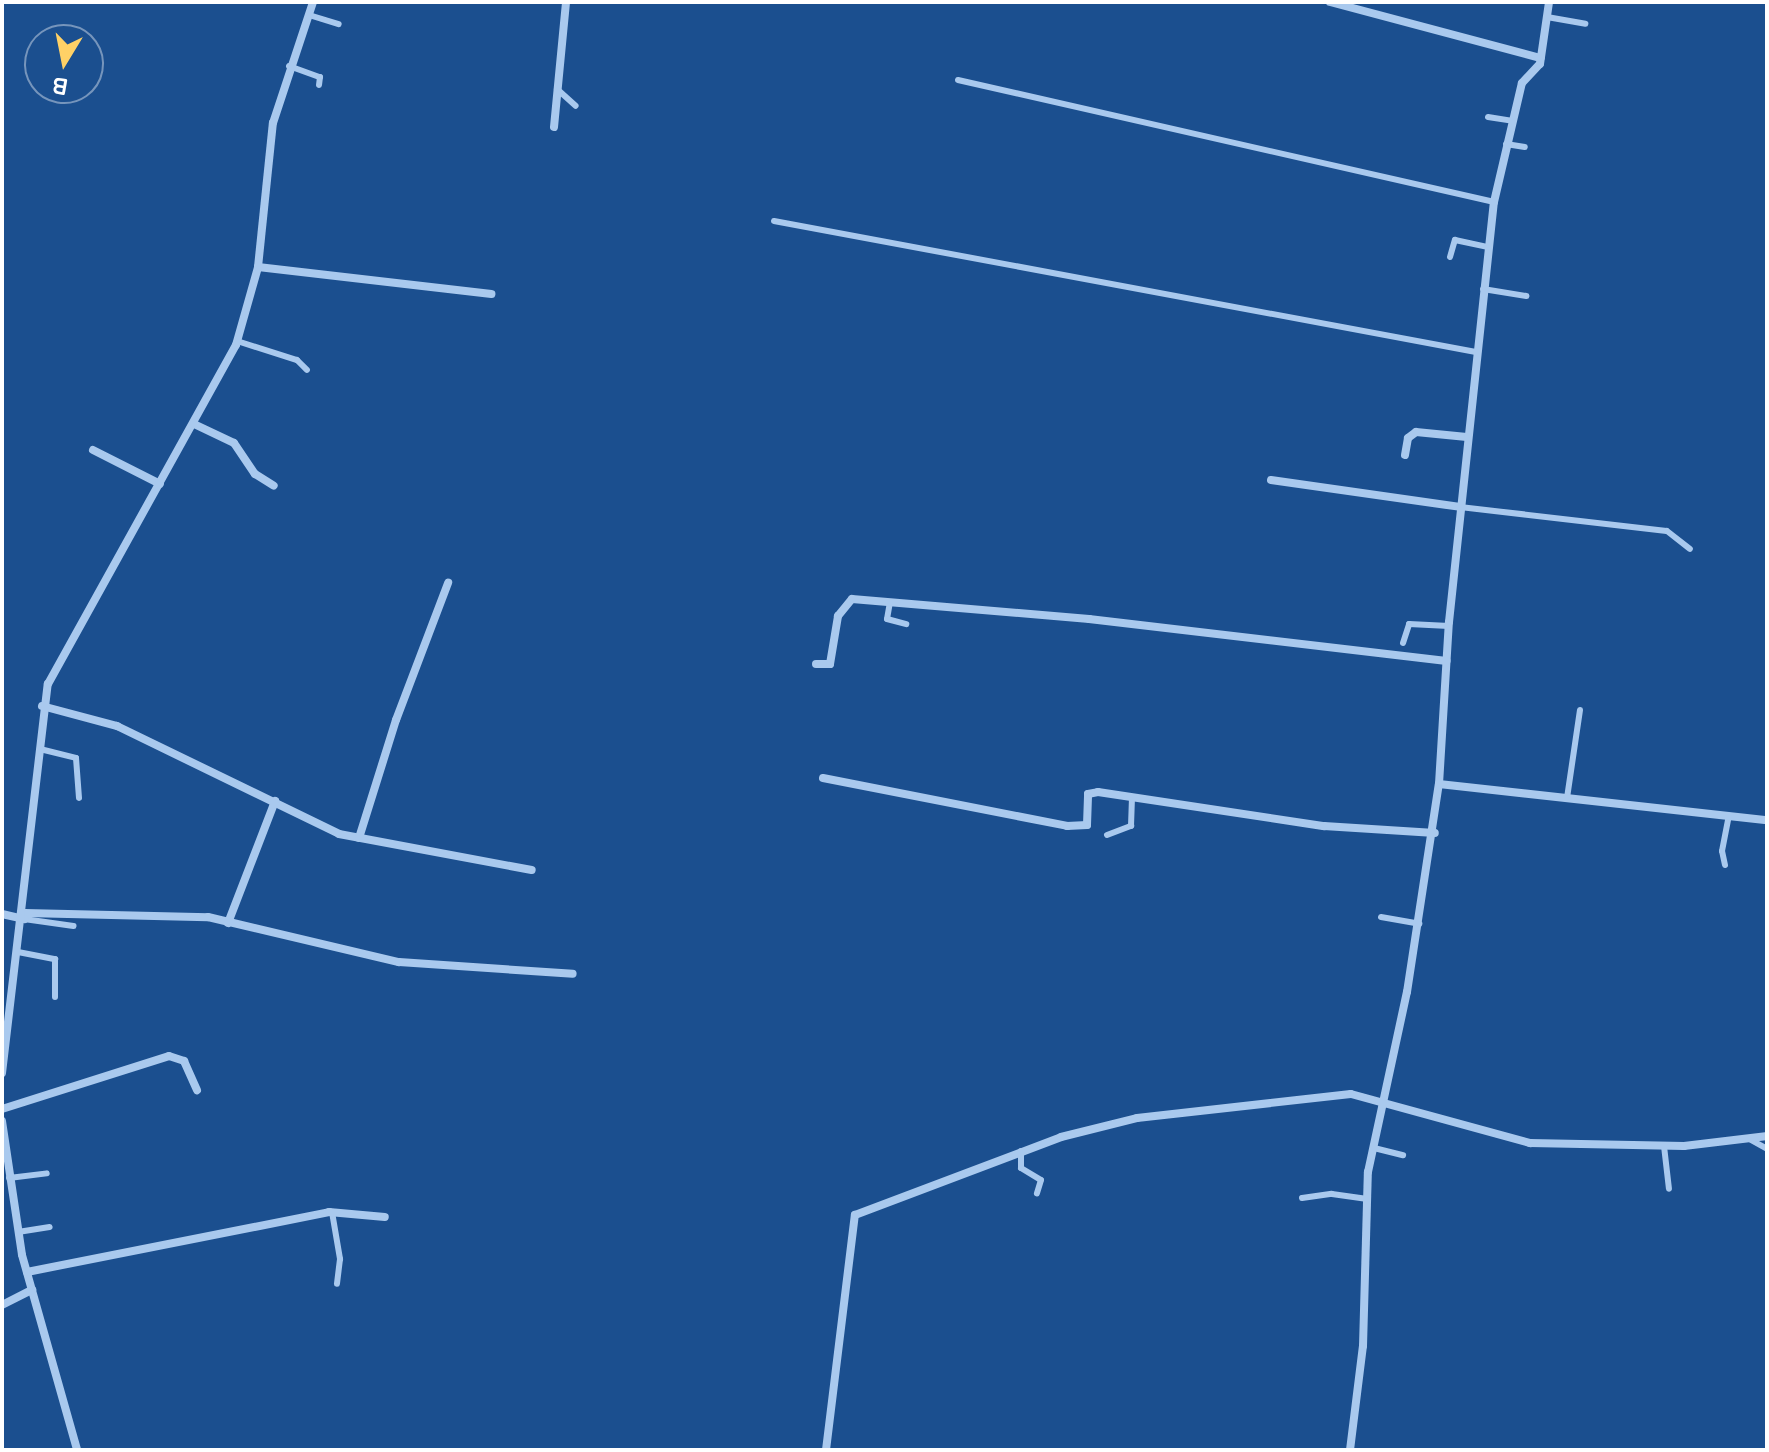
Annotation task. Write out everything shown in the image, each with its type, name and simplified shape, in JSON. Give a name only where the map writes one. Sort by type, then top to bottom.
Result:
[{"type":"street","points":[[2,1073],[4,1035],[24,916],[42,706],[73,636],[194,424],[237,341],[258,267],[273,123],[289,66],[313,2]]},
{"type":"street","points":[[554,127],[566,2]]},
{"type":"street","points":[[1330,2],[1541,58]]},
{"type":"street","points":[[1350,1450],[1363,1346],[1366,1199],[1435,833],[1460,507],[1494,202],[1522,83],[1535,73],[1541,58],[1549,2]]},
{"type":"street","points":[[258,267],[491,294]]},
{"type":"street","points":[[194,424],[234,443],[255,474],[274,486]]},
{"type":"street","points":[[1405,455],[1408,438],[1416,432],[1467,437]]},
{"type":"street","points":[[93,450],[160,484]]},
{"type":"street","points":[[1271,480],[1460,507]]},
{"type":"street","points":[[359,838],[396,720],[448,583]]},
{"type":"street","points":[[816,664],[830,664],[838,616],[848,601],[890,602],[1447,661]]},
{"type":"street","points":[[42,706],[117,726],[329,830],[532,870]]},
{"type":"street","points":[[823,778],[1067,826],[1089,823],[1089,793],[1324,826],[1435,833]]},
{"type":"street","points":[[1439,784],[1767,820]]},
{"type":"street","points":[[228,923],[275,801]]},
{"type":"street","points":[[2,914],[177,915],[228,923],[399,962],[573,974]]},
{"type":"street","points":[[2,1109],[169,1056],[184,1061],[197,1090]]},
{"type":"street","points":[[826,1450],[855,1215],[1021,1151],[1091,1128],[1192,1111],[1351,1094],[1384,1101],[1453,1125],[1530,1143],[1664,1146],[1751,1140],[1767,1136]]},
{"type":"street","points":[[2,1121],[9,1178],[27,1272],[77,1450]]},
{"type":"street","points":[[27,1272],[332,1212],[385,1217]]},
{"type":"street","points":[[2,1305],[32,1290]]},
{"type":"lane","points":[[309,15],[339,24]]},
{"type":"lane","points":[[1547,17],[1585,24]]},
{"type":"lane","points":[[289,66],[320,77],[319,85]]},
{"type":"lane","points":[[958,80],[1494,202]]},
{"type":"lane","points":[[557,89],[576,106]]},
{"type":"lane","points":[[1488,117],[1513,121]]},
{"type":"lane","points":[[1506,144],[1525,147]]},
{"type":"lane","points":[[774,221],[1476,352]]},
{"type":"lane","points":[[1450,257],[1455,240],[1488,247]]},
{"type":"lane","points":[[1483,289],[1526,296]]},
{"type":"lane","points":[[237,341],[297,360],[307,370]]},
{"type":"lane","points":[[1460,507],[1667,531],[1690,549]]},
{"type":"lane","points":[[890,602],[887,619],[906,624]]},
{"type":"lane","points":[[1403,643],[1409,624],[1449,626]]},
{"type":"lane","points":[[1567,798],[1580,710]]},
{"type":"lane","points":[[40,749],[78,761],[79,798]]},
{"type":"lane","points":[[1107,835],[1131,826],[1132,797]]},
{"type":"lane","points":[[1725,865],[1722,851],[1729,816]]},
{"type":"lane","points":[[24,916],[74,926]]},
{"type":"lane","points":[[1381,917],[1419,924]]},
{"type":"lane","points":[[18,952],[55,959],[55,997]]},
{"type":"lane","points":[[1751,1140],[1767,1149]]},
{"type":"lane","points":[[1664,1146],[1669,1189]]},
{"type":"lane","points":[[1374,1148],[1403,1155]]},
{"type":"lane","points":[[1021,1151],[1021,1168],[1041,1180],[1037,1193]]},
{"type":"lane","points":[[9,1178],[47,1173]]},
{"type":"lane","points":[[1302,1198],[1332,1194],[1366,1199]]},
{"type":"lane","points":[[332,1212],[340,1259],[337,1284]]},
{"type":"lane","points":[[18,1232],[50,1227]]}]
